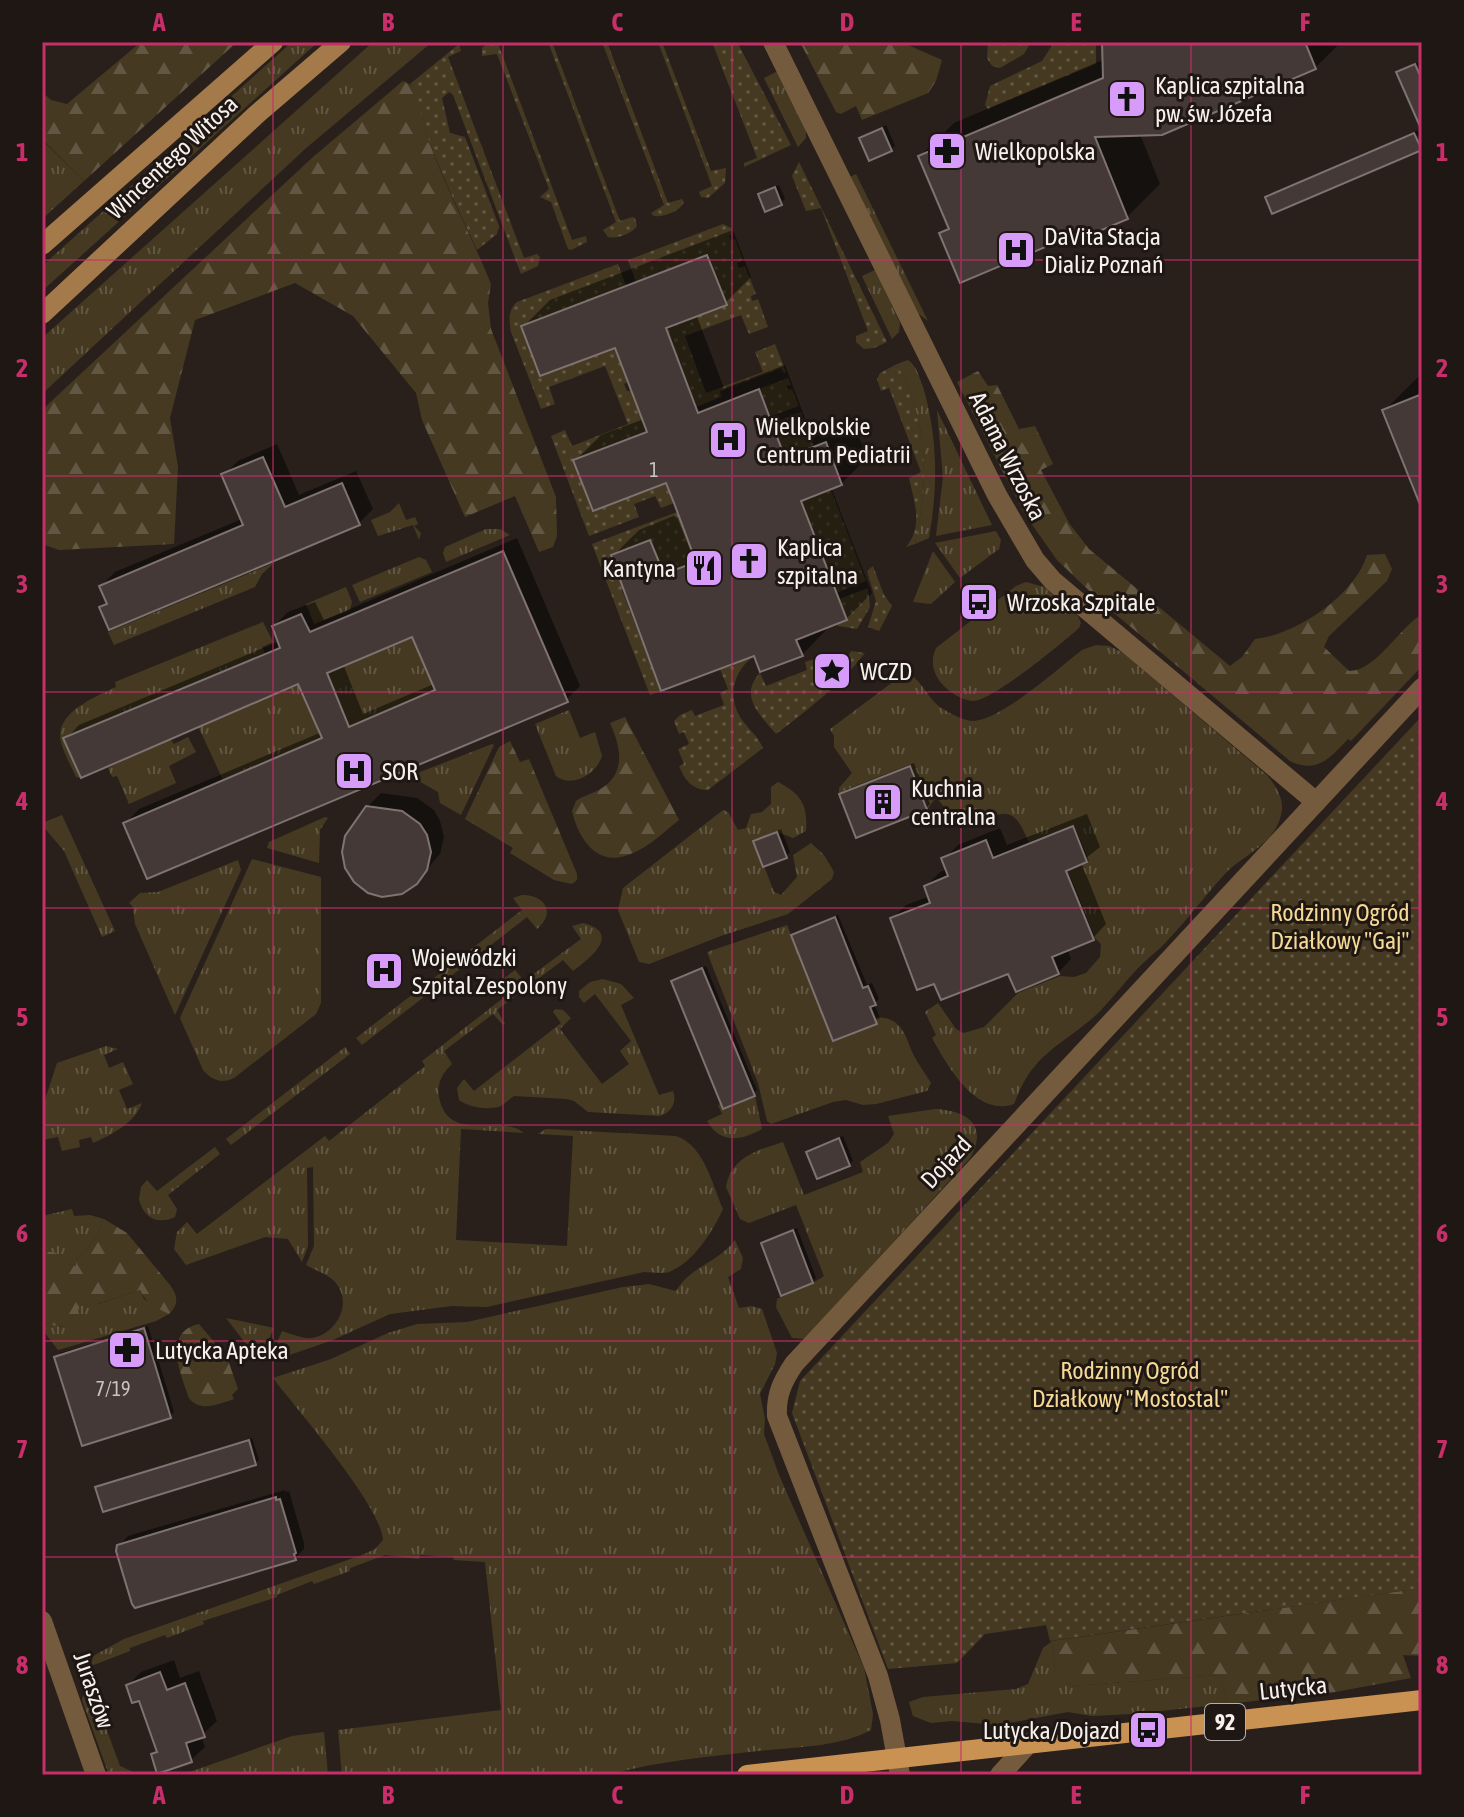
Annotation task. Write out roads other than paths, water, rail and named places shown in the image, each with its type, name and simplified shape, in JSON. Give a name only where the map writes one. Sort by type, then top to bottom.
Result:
[{"type":"main road","points":[[239,72],[257,42]]},
{"type":"main road","name":"Wincentego Witosa","points":[[42,245],[273,42]]},
{"type":"main road","name":"Wincentego Witosa","points":[[42,314],[257,114],[341,42]]},
{"type":"main road","name":"Lutycka","points":[[747,1775],[898,1766],[1028,1744],[1422,1700]]},
{"type":"street","name":"Adama Wrzoska","points":[[773,42],[997,495],[1035,560],[1092,616],[1316,802]]},
{"type":"street","name":"Dojazd","points":[[898,1766],[878,1676],[777,1416],[777,1398],[783,1380],[794,1364],[1422,688]]},
{"type":"street","name":"Juraszów","points":[[42,1621],[96,1775]]},
{"type":"street","points":[[1000,1775],[1028,1744]]},
{"type":"place","name":"Kaplica szpitalna pw. św. Józefa","points":[[1127,99]]},
{"type":"place","name":"Wielkopolska","points":[[947,151]]},
{"type":"place","name":"DaVita Stacja Dializ Poznań","points":[[1016,250]]},
{"type":"place","name":"Wielkpolskie Centrum Pediatrii","points":[[728,440]]},
{"type":"place","name":"Kaplica szpitalna","points":[[749,561]]},
{"type":"place","name":"Kantyna","points":[[704,568]]},
{"type":"place","name":"Wrzoska Szpitale","points":[[979,602]]},
{"type":"place","name":"WCZD","points":[[832,671]]},
{"type":"place","name":"SOR","points":[[354,771]]},
{"type":"place","name":"Kuchnia centralna","points":[[883,802]]},
{"type":"place","name":"Wojewódzki Szpital Zespolony","points":[[384,971]]},
{"type":"place","name":"Lutycka Apteka","points":[[127,1350]]},
{"type":"place","name":"Lutycka/Dojazd","points":[[1148,1730]]},
{"type":"park label","name":"Rodzinny Ogród Działkowy \"Gaj\"","points":[[1340,926]]},
{"type":"park label","name":"Rodzinny Ogród Działkowy \"Mostostal\"","points":[[1130,1384]]}]
